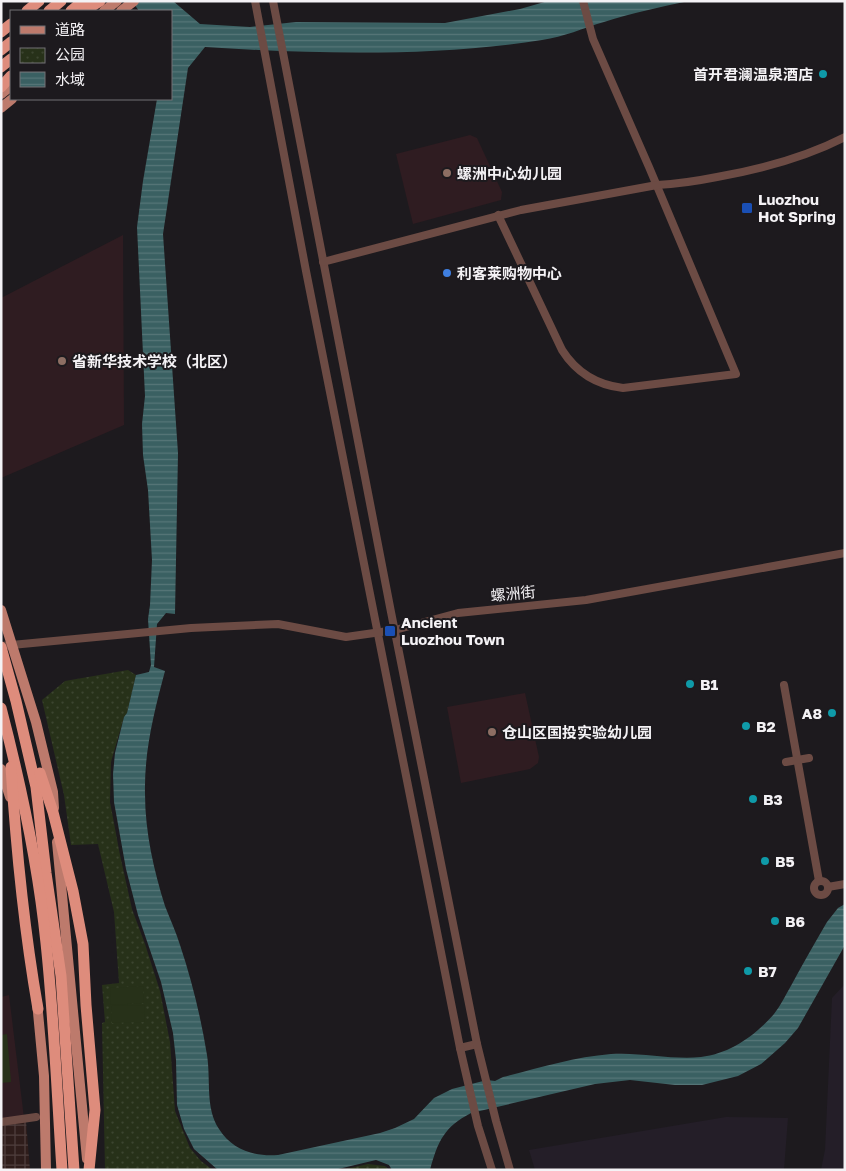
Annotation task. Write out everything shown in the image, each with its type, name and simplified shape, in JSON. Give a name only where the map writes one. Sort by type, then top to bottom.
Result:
[{"type":"highway","points":[[27,10],[39,1]]},
{"type":"highway","points":[[50,10],[61,1]]},
{"type":"highway","points":[[72,10],[83,1]]},
{"type":"highway","points":[[86,10],[100,1]]},
{"type":"highway","points":[[1,88],[10,77]]},
{"type":"highway","points":[[5,646],[36,787],[46,873],[59,957],[74,1170]]},
{"type":"highway","points":[[1,708],[18,774],[30,835],[46,942],[62,1170]]},
{"type":"highway","points":[[23,730],[33,752],[53,812],[73,891],[83,944],[95,1110],[88,1170]]},
{"type":"highway","points":[[9,738],[15,826],[28,952],[38,1009]]},
{"type":"main road","points":[[105,10],[117,1]]},
{"type":"main road","points":[[1,108],[11,100]]},
{"type":"main road","points":[[1,610],[5,646],[36,722],[53,792],[61,900],[88,1170]]},
{"type":"main road","points":[[1,769],[10,797],[19,843],[33,946],[44,1076],[46,1170]]},
{"type":"street","points":[[255,1],[377,632],[460,1048],[478,1126],[492,1170]]},
{"type":"street","points":[[273,1],[477,1044],[510,1170]]},
{"type":"street","points":[[498,215],[562,350],[570,361],[586,375],[605,384],[623,388],[736,374],[589,28],[583,1]]},
{"type":"street","points":[[323,262],[498,215],[657,185],[675,184],[773,166],[805,156],[845,137]]},
{"type":"street","name":"螺洲街","points":[[5,646],[183,629],[278,624],[346,637],[395,630],[458,613],[586,600],[845,553]]},
{"type":"street","points":[[784,685],[819,881]]},
{"type":"street","points":[[786,762],[809,758]]},
{"type":"street","points":[[819,881],[823,881],[828,887]]},
{"type":"street","points":[[819,881],[814,886],[814,891],[817,895],[822,896],[826,894],[828,887]]},
{"type":"street","points":[[828,887],[845,884]]},
{"type":"street","points":[[460,1048],[477,1044]]},
{"type":"street","points":[[1,1122],[36,1117]]},
{"type":"shaded area","name":"螺洲中心幼儿园","points":[[470,135],[477,138],[502,192],[501,200],[413,224],[396,154]]},
{"type":"shaded area","name":"省新华技术学校（北区）","points":[[123,235],[124,425],[1,478],[1,298]]},
{"type":"shaded area","name":"仓山区国投实验幼儿园","points":[[525,693],[539,757],[538,763],[530,769],[461,783],[447,707]]},
{"type":"shaded area","points":[[845,984],[845,1170],[821,1170],[825,1150],[832,998]]},
{"type":"shaded area","points":[[9,995],[24,1118],[1,1120],[1,997]]},
{"type":"shaded area","points":[[726,1117],[788,1118],[784,1170],[535,1170],[529,1150]]},
{"type":"shaded area","points":[[26,1121],[30,1170],[1,1170],[1,1124]]},
{"type":"green space","points":[[128,670],[136,675],[127,713],[124,717],[111,762],[110,802],[132,909],[160,991],[170,1042],[175,1111],[190,1148],[201,1161],[213,1170],[105,1170],[102,1023],[105,1022],[102,985],[119,983],[114,912],[98,844],[71,845],[64,795],[42,700],[65,681]]},
{"type":"green space","points":[[143,986],[144,1003],[111,1005],[110,988]]},
{"type":"green space","points":[[144,1005],[145,1022],[112,1023],[111,1006]]},
{"type":"green space","points":[[7,1034],[11,1082],[1,1083],[1,1035]]},
{"type":"green space","points":[[368,1164],[385,1166],[389,1170],[341,1170]]},
{"type":"water","points":[[132,1],[173,1],[200,24],[250,27],[296,22],[445,23],[520,9],[548,1],[689,1],[625,16],[550,39],[459,49],[374,53],[205,47],[188,68],[163,234],[178,453],[175,614],[166,613],[157,624],[154,667],[165,671],[148,747],[145,808],[148,837],[157,879],[165,906],[177,935],[199,1013],[207,1055],[210,1103],[219,1129],[230,1142],[245,1151],[261,1155],[278,1155],[380,1133],[414,1119],[434,1098],[452,1089],[487,1080],[495,1081],[503,1077],[557,1063],[611,1054],[690,1058],[722,1052],[751,1036],[774,1014],[827,922],[838,908],[845,904],[845,945],[798,1028],[785,1043],[761,1064],[738,1076],[702,1085],[675,1085],[630,1080],[595,1084],[471,1113],[454,1124],[443,1136],[430,1170],[392,1170],[389,1165],[376,1160],[334,1170],[218,1170],[194,1149],[184,1129],[177,1105],[173,1033],[161,982],[138,915],[126,869],[114,802],[113,774],[115,753],[124,717],[127,713],[136,675],[149,672],[151,665],[148,619],[152,560],[148,490],[143,455],[142,424],[145,396],[137,227],[157,100],[172,100],[172,10],[138,10]]},
{"type":"place","name":"首开君澜温泉酒店","points":[[823,74]]},
{"type":"place","name":"螺洲中心幼儿园","points":[[447,173]]},
{"type":"place","name":"Luozhou Hot Spring","points":[[747,208]]},
{"type":"place","name":"利客莱购物中心","points":[[447,273]]},
{"type":"place","name":"省新华技术学校（北区）","points":[[62,361]]},
{"type":"place","name":"Ancient Luozhou Town","points":[[390,631]]},
{"type":"place","name":"B1","points":[[690,684]]},
{"type":"place","name":"A8","points":[[832,713]]},
{"type":"place","name":"B2","points":[[746,726]]},
{"type":"place","name":"仓山区国投实验幼儿园","points":[[492,732]]},
{"type":"place","name":"B3","points":[[753,799]]},
{"type":"place","name":"B5","points":[[765,861]]},
{"type":"place","name":"B6","points":[[775,921]]},
{"type":"place","name":"B7","points":[[748,971]]}]
